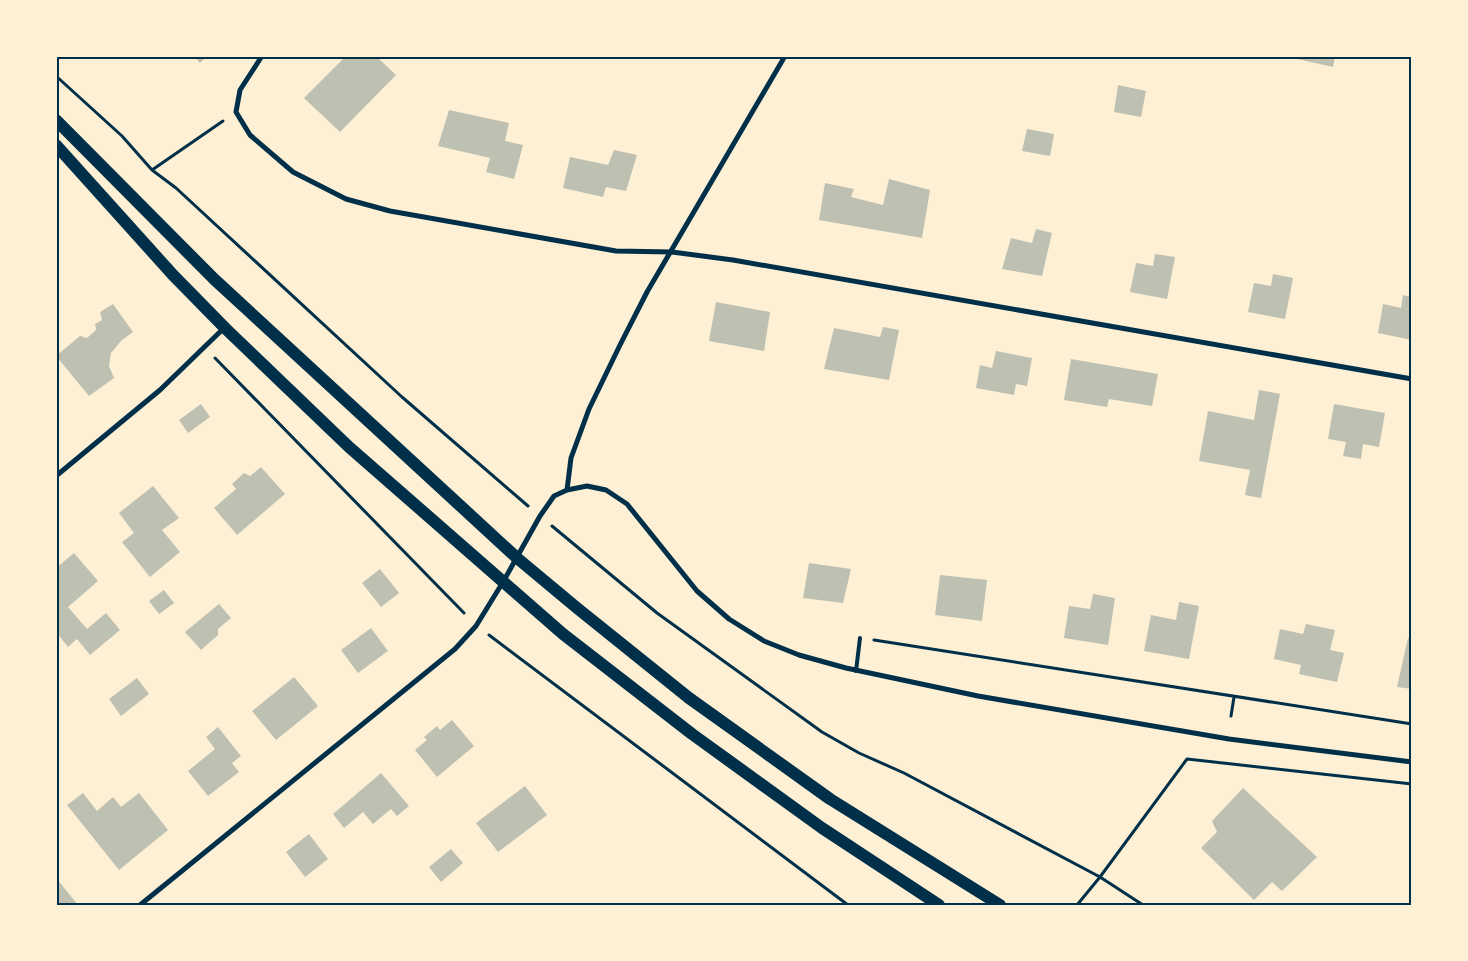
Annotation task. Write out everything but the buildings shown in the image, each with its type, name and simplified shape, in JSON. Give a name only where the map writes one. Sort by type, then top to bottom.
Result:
[{"type":"main road","points":[[56,120],[214,279],[517,558],[577,608],[689,698],[815,788],[935,866],[1000,905]]},
{"type":"main road","points":[[56,145],[173,275],[225,328],[349,447],[563,634],[692,734],[822,828],[939,905]]},
{"type":"street","points":[[262,56],[240,90],[236,112],[250,135],[293,172],[346,199],[390,211],[616,251],[672,252],[742,261],[1412,379]]},
{"type":"street","points":[[567,490],[571,458],[589,409],[647,292],[785,56]]},
{"type":"street","points":[[56,476],[160,390],[225,328]]},
{"type":"street","points":[[140,905],[455,649],[476,626],[540,516],[554,496],[567,490],[587,486],[606,490],[627,504],[697,591],[729,619],[764,641],[799,655],[856,671],[978,696],[1229,739],[1412,762]]},
{"type":"lane","points":[[856,671],[860,638]]},
{"type":"path","points":[[56,76],[122,136],[152,170],[176,188],[402,397],[499,483],[540,516]]},
{"type":"path","points":[[152,170],[236,112]]},
{"type":"path","points":[[205,347],[476,626],[848,905]]},
{"type":"path","points":[[566,538],[657,613],[822,732],[859,753],[904,773],[1100,876],[1143,905]]},
{"type":"path","points":[[860,638],[1412,724]]},
{"type":"path","points":[[1231,716],[1234,697]]},
{"type":"path","points":[[1076,905],[1100,876],[1187,759],[1412,784]]}]
